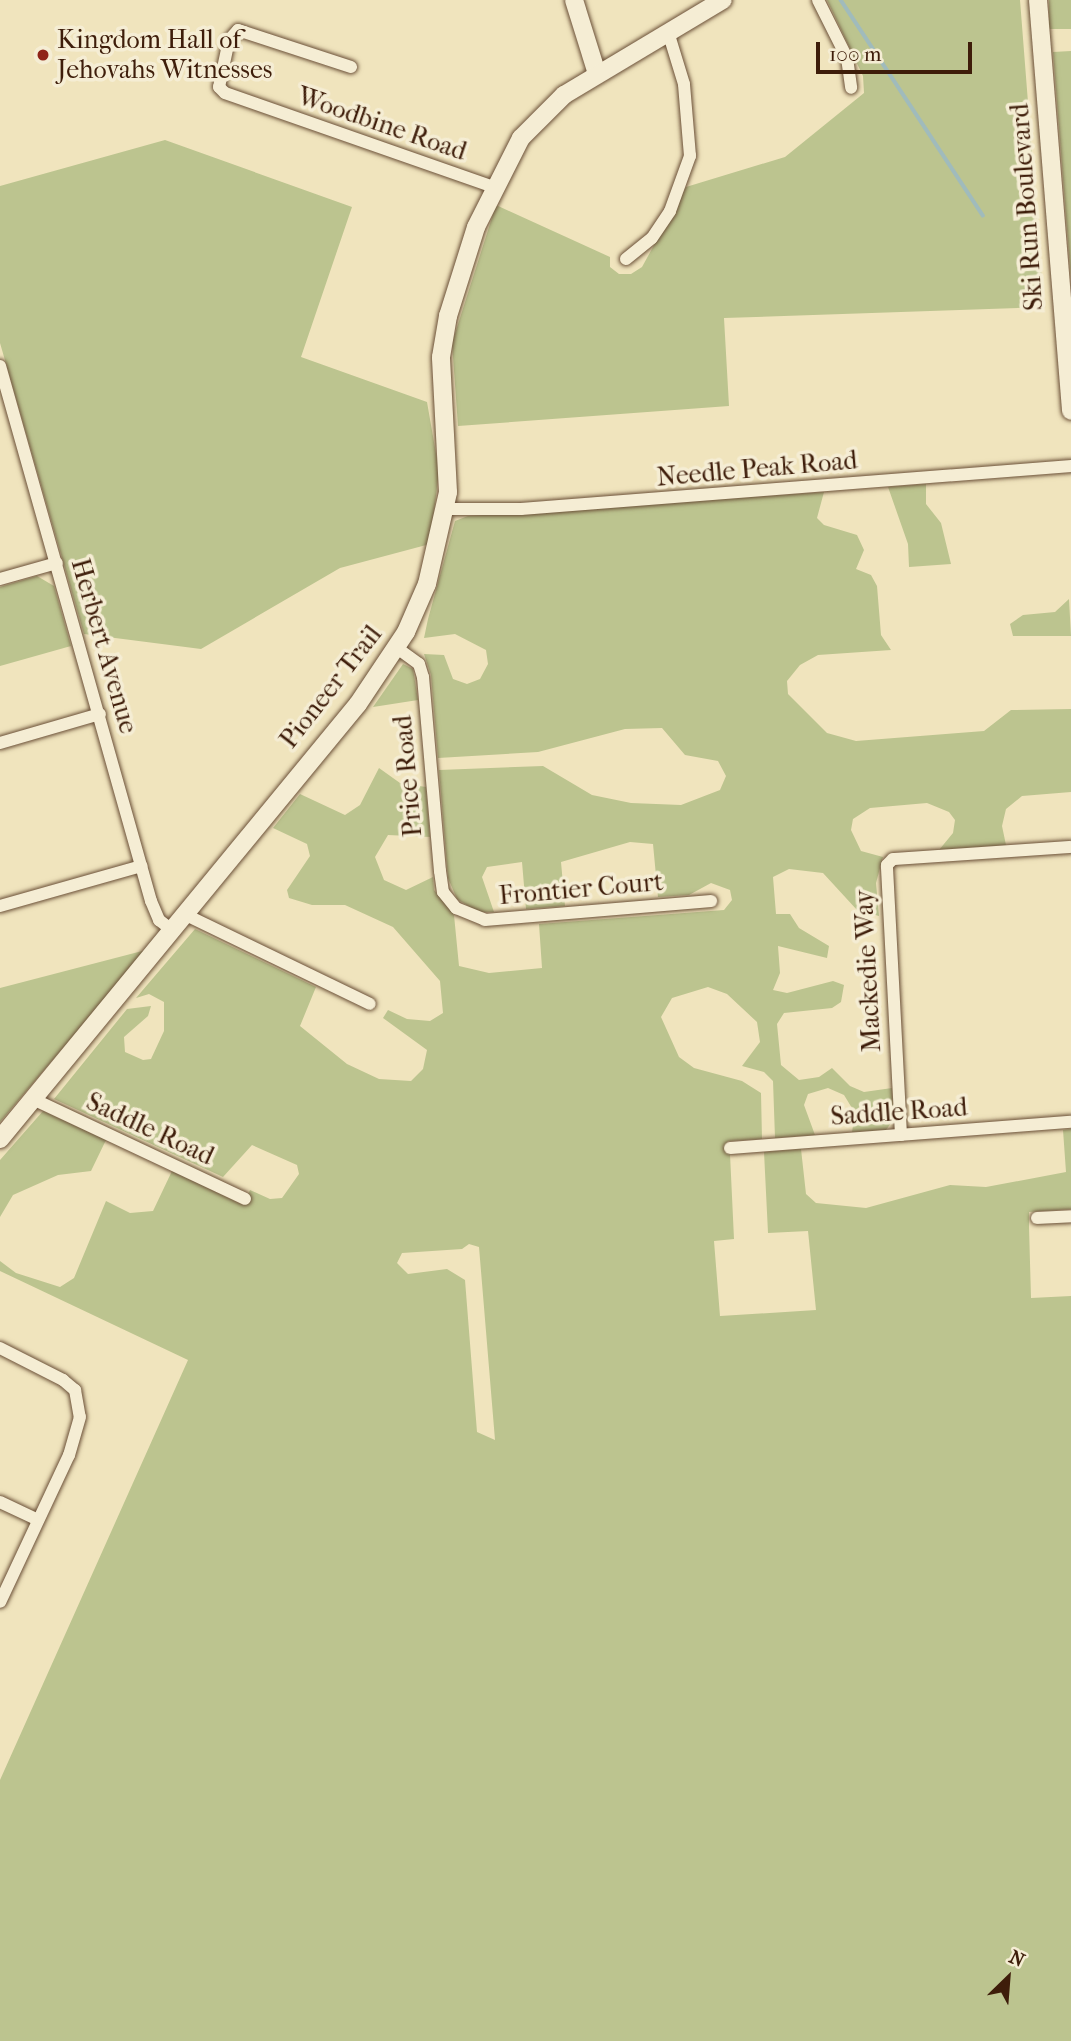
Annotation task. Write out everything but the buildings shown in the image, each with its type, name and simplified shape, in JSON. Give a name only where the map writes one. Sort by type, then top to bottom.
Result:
[{"type":"main road","points":[[575,0],[597,74]]},
{"type":"main road","name":"Pioneer Trail","points":[[0,1139],[35,1100],[358,704],[397,648],[427,584],[446,509],[450,476],[442,378],[444,338],[468,247],[494,187],[539,116],[597,74],[669,35],[723,0]]},
{"type":"main road","name":"Ski Run Boulevard","points":[[1038,0],[1071,411]]},
{"type":"street","points":[[818,0],[848,58],[851,88]]},
{"type":"street","name":"Woodbine Road","points":[[351,68],[237,30],[229,40],[219,87],[225,93],[494,187]]},
{"type":"street","points":[[626,259],[652,237],[670,211],[690,156],[686,97],[669,35]]},
{"type":"street","name":"Herbert Avenue","points":[[0,366],[154,912],[173,931]]},
{"type":"street","points":[[0,416],[14,412]]},
{"type":"street","name":"Needle Peak Road","points":[[446,509],[521,509],[1071,466]]},
{"type":"street","points":[[0,579],[57,563]]},
{"type":"street","name":"Price Road","points":[[397,648],[419,664],[423,677],[443,892],[456,908]]},
{"type":"street","points":[[0,743],[100,714]]},
{"type":"street","name":"Mackedie Way","points":[[901,1135],[887,865],[893,859],[1071,847]]},
{"type":"street","points":[[0,906],[141,866]]},
{"type":"street","name":"Frontier Court","points":[[456,908],[485,920],[711,901]]},
{"type":"street","points":[[186,915],[370,1004]]},
{"type":"street","name":"Saddle Road","points":[[35,1100],[245,1199]]},
{"type":"street","name":"Saddle Road","points":[[730,1148],[1071,1122]]},
{"type":"street","points":[[1037,1218],[1071,1216]]},
{"type":"street","points":[[0,1348],[64,1380],[80,1404],[77,1433],[0,1602]]},
{"type":"street","points":[[0,1502],[38,1520]]},
{"type":"green space","points":[[827,0],[1020,0],[1044,307],[724,318],[729,406],[458,426],[452,343],[496,205],[610,257],[610,267],[619,274],[631,274],[642,267],[686,187],[785,157],[864,93],[863,76]]},
{"type":"green space","points":[[1049,0],[1071,0],[1071,29],[1049,29]]},
{"type":"green space","points":[[1071,51],[1071,279],[1053,52]]},
{"type":"green space","points":[[165,140],[352,207],[301,357],[427,402],[439,471],[430,544],[340,568],[201,649],[84,634],[0,343],[0,186]]},
{"type":"green space","points":[[926,484],[926,504],[941,523],[951,564],[909,567],[908,544],[888,487]]},
{"type":"green space","points":[[824,492],[817,518],[824,525],[857,535],[864,550],[856,569],[871,575],[877,586],[881,635],[891,650],[818,655],[800,665],[787,681],[788,694],[827,733],[856,741],[984,731],[1011,710],[1071,709],[1071,792],[1022,796],[1006,809],[1002,826],[1006,845],[939,850],[953,833],[955,820],[949,812],[927,803],[870,808],[853,819],[851,830],[861,851],[883,857],[876,883],[879,916],[857,910],[823,873],[789,869],[773,877],[776,914],[790,914],[799,928],[829,946],[827,958],[778,946],[780,973],[773,990],[787,993],[833,981],[844,985],[841,1002],[832,1008],[784,1013],[777,1024],[781,1065],[799,1080],[819,1077],[832,1068],[850,1086],[864,1092],[892,1088],[894,1119],[886,1130],[852,1132],[855,1113],[844,1095],[828,1088],[808,1094],[804,1105],[815,1135],[775,1138],[773,1081],[764,1072],[742,1066],[760,1042],[757,1022],[727,994],[708,987],[672,998],[661,1017],[679,1057],[694,1068],[742,1081],[761,1093],[762,1139],[728,1141],[725,1147],[730,1154],[734,1239],[714,1241],[720,1316],[816,1310],[808,1231],[768,1233],[764,1152],[801,1149],[806,1194],[816,1203],[866,1208],[950,1185],[986,1187],[1066,1172],[1063,1130],[1071,1129],[1071,1209],[1029,1212],[1029,1226],[1031,1298],[1071,1296],[1071,2041],[0,2041],[0,1780],[188,1360],[0,1271],[0,1261],[16,1273],[60,1287],[74,1278],[106,1201],[130,1213],[153,1211],[172,1171],[243,1205],[250,1190],[270,1199],[282,1198],[299,1174],[297,1165],[252,1145],[223,1177],[54,1099],[127,1009],[151,1006],[148,1016],[124,1037],[125,1052],[143,1060],[151,1059],[164,1031],[164,1002],[149,994],[136,998],[195,929],[316,987],[300,1026],[347,1064],[379,1079],[411,1081],[423,1069],[427,1050],[383,1018],[388,1010],[407,1019],[430,1021],[443,1013],[440,981],[393,927],[345,905],[312,905],[289,898],[287,890],[310,856],[307,844],[273,828],[300,794],[345,815],[360,805],[379,768],[400,783],[426,787],[430,837],[388,835],[375,857],[384,880],[406,890],[433,877],[434,890],[454,915],[459,966],[489,973],[542,968],[539,924],[724,910],[732,900],[730,890],[711,883],[689,895],[658,897],[653,844],[630,842],[561,862],[565,906],[526,909],[522,862],[487,867],[482,877],[494,912],[478,912],[457,899],[448,878],[439,770],[543,766],[592,795],[631,803],[681,805],[720,790],[726,776],[718,761],[685,755],[662,728],[625,729],[538,752],[438,758],[431,675],[424,654],[444,655],[453,679],[467,684],[480,679],[488,664],[486,650],[455,634],[424,638],[455,521],[468,516]],"holes":[[[469,1244],[479,1247],[495,1440],[477,1432],[465,1280],[447,1269],[408,1274],[397,1263],[402,1253],[462,1249]]]},
{"type":"green space","points":[[37,576],[54,586],[71,646],[0,666],[0,587]]},
{"type":"green space","points":[[1069,599],[1071,636],[1013,636],[1010,624],[1023,615],[1055,612]]},
{"type":"green space","points":[[403,664],[413,669],[418,700],[373,707]]},
{"type":"green space","points":[[146,950],[0,1122],[0,988]]},
{"type":"green space","points":[[43,1111],[106,1140],[91,1171],[58,1175],[13,1195],[0,1217],[0,1160]]},
{"type":"waterway","points":[[841,0],[983,215]]},
{"type":"place","name":"Kingdom Hall of Jehovahs Witnesses","points":[[43,55]]}]
